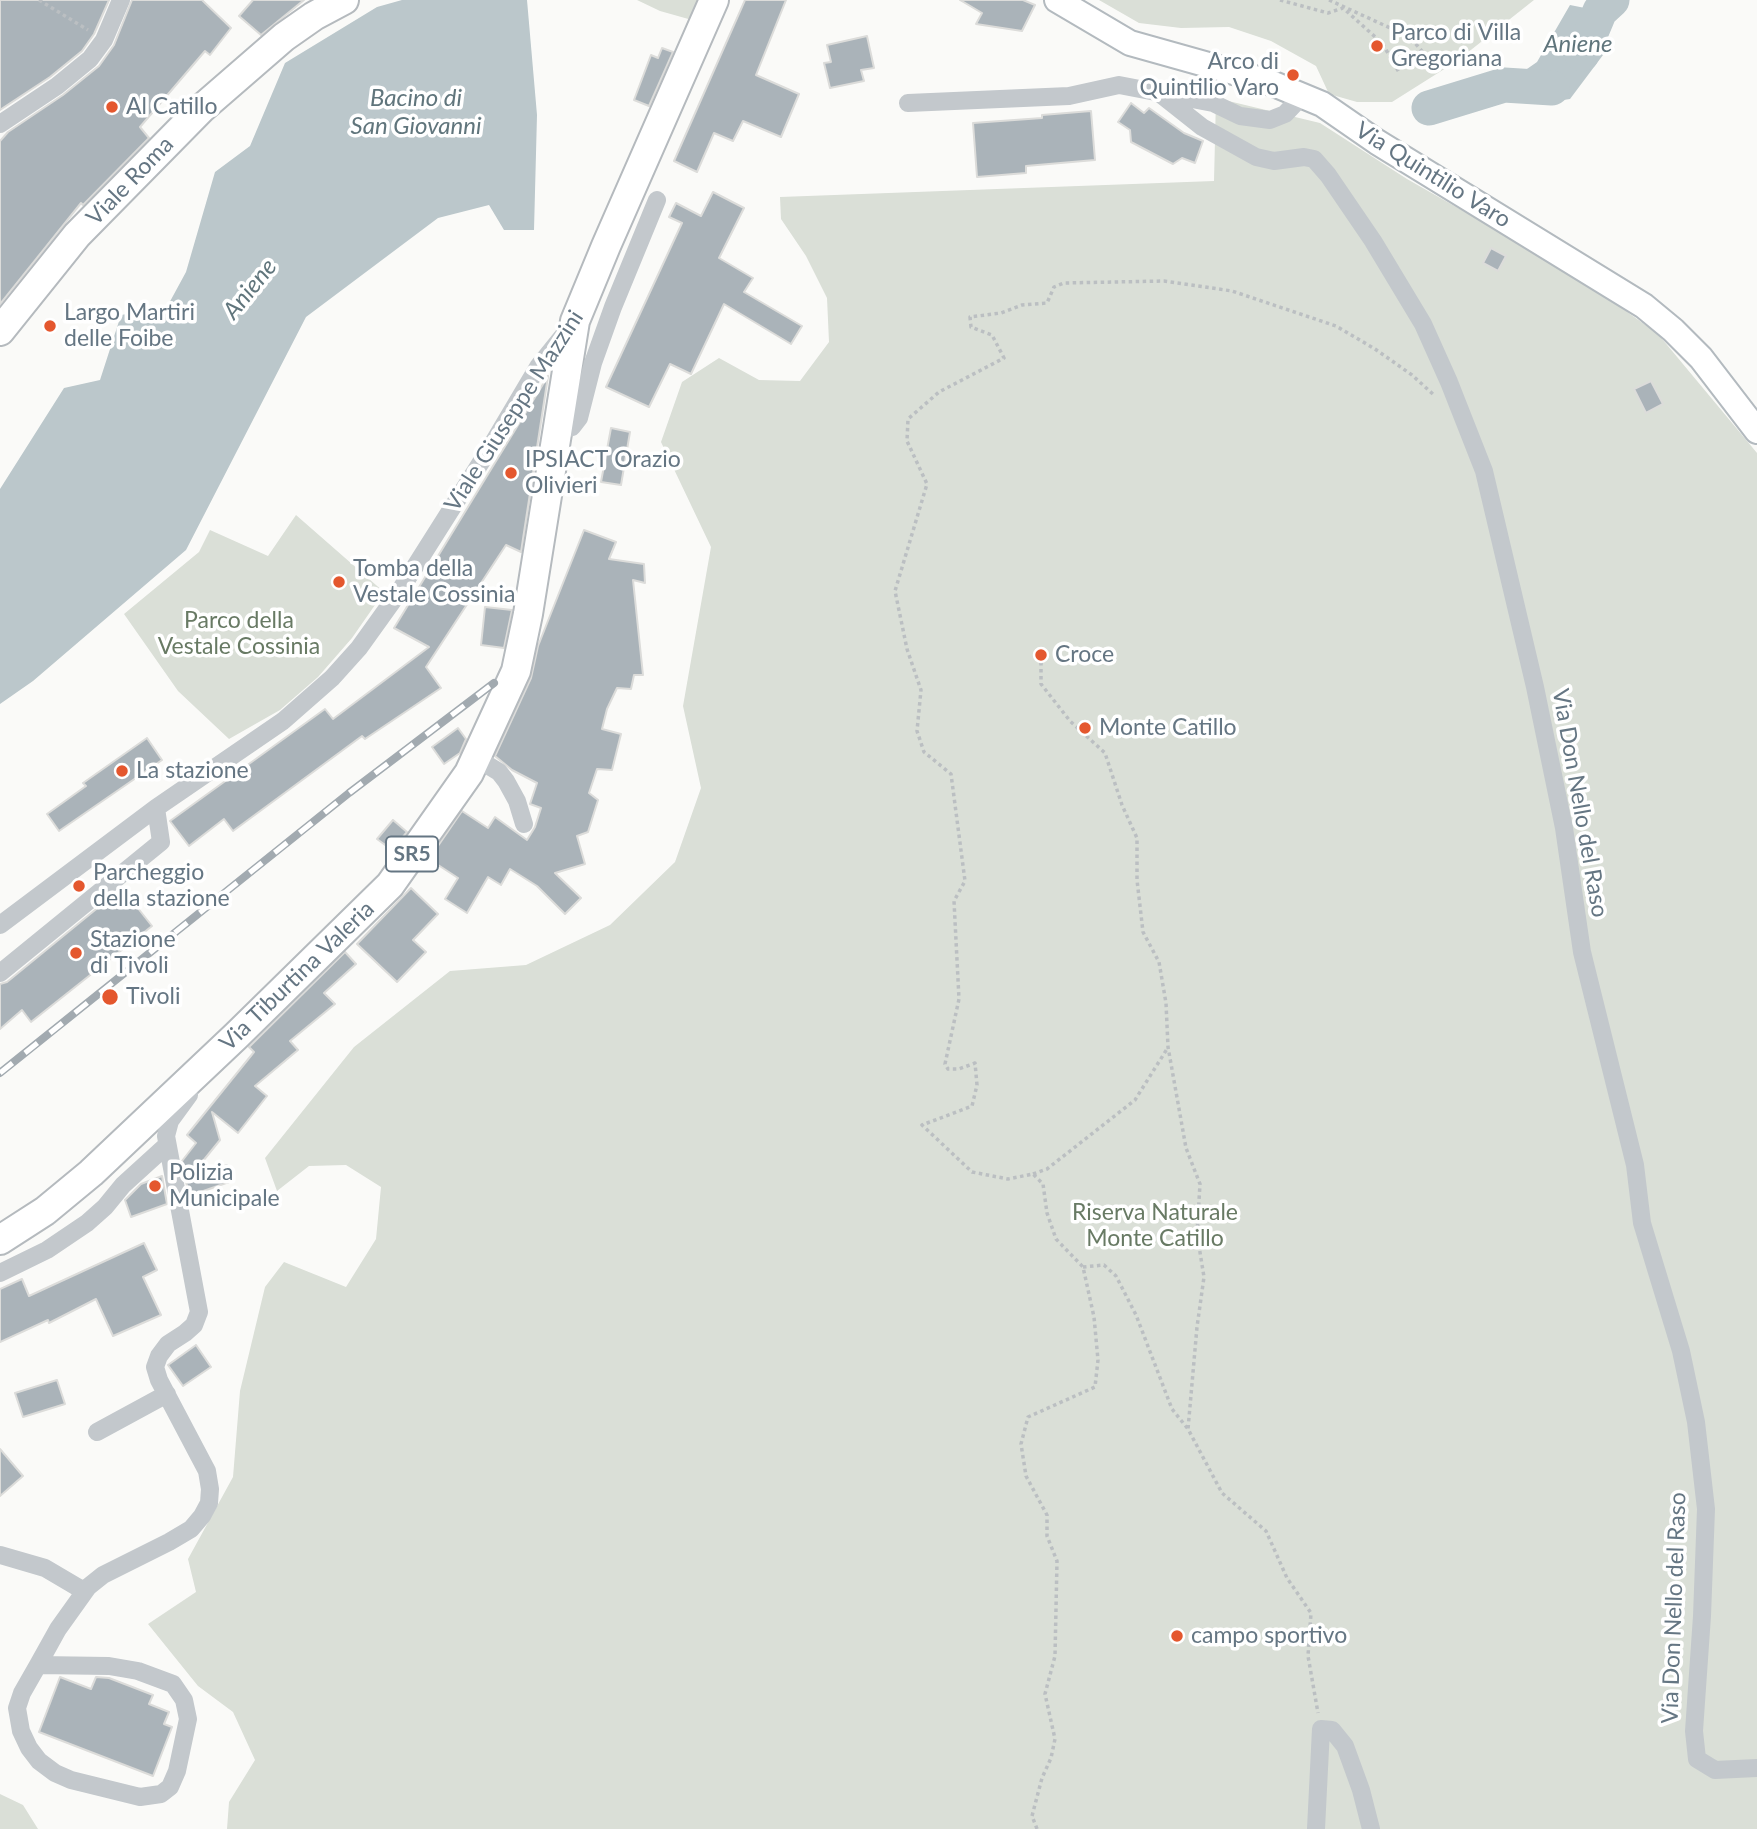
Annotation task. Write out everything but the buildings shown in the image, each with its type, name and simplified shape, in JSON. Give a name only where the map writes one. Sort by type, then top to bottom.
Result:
[{"type":"main road","name":"Viale Roma","points":[[0,331],[77,236],[201,109],[284,37],[314,16],[344,0]]},
{"type":"main road","name":"Viale Giuseppe Mazzini","points":[[575,321],[714,0]]},
{"type":"main road","name":"Via Quintilio Varo","points":[[1057,0],[1130,43],[1269,82],[1322,104],[1377,142],[1644,306],[1701,358],[1757,431]]},
{"type":"main road","name":"Via Tiburtina Valeria","points":[[0,1240],[44,1211],[83,1179],[236,1036],[390,885],[469,773],[516,671],[528,614],[575,321]]},
{"type":"street","points":[[1,120],[72,75],[90,59],[104,40],[121,0]]},
{"type":"street","points":[[908,103],[1069,96],[1119,85],[1213,103],[1240,116],[1270,120],[1285,114],[1302,96]]},
{"type":"street","name":"Via Don Nello del Raso","points":[[1159,93],[1202,127],[1256,157],[1274,161],[1304,157],[1314,159],[1328,175],[1373,241],[1423,324],[1484,471],[1509,572],[1564,828],[1581,952],[1635,1165],[1642,1223],[1681,1351],[1696,1422],[1706,1509],[1694,1731],[1697,1759],[1715,1770],[1757,1768]]},
{"type":"street","points":[[556,431],[572,428],[579,418],[593,363],[613,307],[657,201]]},
{"type":"street","name":"Viale Giuseppe Mazzini","points":[[0,925],[156,808],[283,721],[321,689],[351,657],[397,595],[538,367],[575,321]]},
{"type":"street","points":[[476,758],[499,772],[506,781],[517,801],[524,824]]},
{"type":"street","points":[[0,973],[160,842],[156,808]]},
{"type":"street","points":[[37,1665],[109,1666],[138,1671],[173,1684],[184,1700],[188,1719],[177,1771],[170,1787],[156,1796],[131,1796],[64,1778],[39,1761],[25,1739],[17,1715],[20,1698],[37,1665],[84,1591],[103,1575],[181,1535],[198,1521],[206,1510],[210,1495],[207,1471],[156,1374],[156,1361],[168,1344],[194,1325],[199,1311],[167,1145],[167,1129],[174,1114],[236,1036]]},
{"type":"street","points":[[0,1273],[47,1250],[87,1223],[167,1145]]},
{"type":"street","points":[[97,1432],[167,1394]]},
{"type":"street","points":[[0,1555],[46,1569],[84,1591]]},
{"type":"street","points":[[1317,1829],[1321,1730],[1332,1730],[1345,1746],[1361,1790],[1371,1829]]},
{"type":"path","points":[[39,0],[104,40]]},
{"type":"path","points":[[1280,0],[1328,13],[1343,8]]},
{"type":"path","points":[[1329,0],[1410,37],[1426,55]]},
{"type":"path","points":[[1343,8],[1382,43],[1400,74]]},
{"type":"path","points":[[1168,1047],[1135,1100],[1048,1169],[1033,1174],[1008,1179],[972,1172],[922,1125],[972,1106],[977,1085],[975,1063],[959,1069],[948,1069],[945,1064],[959,999],[954,901],[965,881],[951,774],[925,752],[917,731],[922,690],[907,649],[895,591],[927,484],[907,441],[908,419],[939,392],[1004,358],[992,335],[971,327],[970,317],[1001,313],[1022,305],[1047,303],[1054,287],[1064,283],[1128,280],[1164,281],[1232,291],[1336,326],[1412,375],[1462,420]]},
{"type":"path","points":[[1041,655],[1041,684],[1070,721],[1105,753],[1122,805],[1137,838],[1137,880],[1143,932],[1159,962],[1166,1003],[1168,1047],[1186,1148],[1200,1184],[1197,1234],[1204,1277],[1188,1429]]},
{"type":"path","points":[[1033,1174],[1043,1184],[1047,1213],[1056,1240],[1083,1267],[1094,1317],[1098,1360],[1095,1387],[1028,1417],[1021,1444],[1026,1476],[1047,1515],[1047,1536],[1057,1561],[1055,1656],[1045,1695],[1055,1738],[1032,1816],[1037,1829]]},
{"type":"path","points":[[1083,1267],[1104,1265],[1116,1276],[1136,1315],[1172,1409],[1188,1429],[1222,1493],[1266,1531],[1287,1578],[1311,1613],[1308,1656],[1321,1730]]},
{"type":"green space","points":[[637,0],[700,0],[692,20],[660,11]]},
{"type":"green space","name":"Parco di Villa Gregoriana","points":[[1099,0],[1534,0],[1457,61],[1392,102],[1357,102],[1329,94],[1316,66],[1271,41],[1229,27],[1181,28],[1139,23]]},
{"type":"green space","name":"Riserva Naturale Monte Catillo","points":[[1216,98],[1320,123],[1407,179],[1574,274],[1658,334],[1757,453],[1757,1829],[227,1829],[229,1802],[255,1760],[233,1712],[198,1686],[148,1624],[196,1592],[188,1559],[233,1477],[240,1391],[265,1287],[284,1262],[346,1287],[376,1239],[381,1187],[346,1165],[309,1166],[277,1191],[265,1158],[354,1047],[450,971],[526,965],[610,925],[675,862],[701,788],[683,706],[711,547],[661,442],[682,382],[719,358],[759,380],[800,381],[829,342],[827,298],[806,256],[781,219],[780,197],[1214,181]]},
{"type":"green space","name":"Parco della Vestale Cossinia","points":[[296,515],[384,592],[352,638],[318,677],[280,710],[229,739],[178,691],[124,614],[199,552],[210,530],[268,556]]},
{"type":"green space","points":[[0,1794],[23,1805],[38,1829],[0,1829]]},
{"type":"water","name":"Bacino di San Giovanni","points":[[402,0],[527,0],[537,115],[534,230],[504,230],[489,205],[438,218],[306,317],[186,550],[33,681],[0,704],[0,489],[64,388],[100,380],[121,315],[167,307],[186,272],[215,172],[250,146],[285,63],[377,7]]},
{"type":"water","name":"Aniene","points":[[1570,5],[1600,11],[1609,47],[1570,99],[1537,104],[1504,85],[1537,62]]},
{"type":"waterway","name":"Aniene","points":[[1582,54],[1600,11],[1612,0]]},
{"type":"waterway","name":"Aniene","points":[[1429,108],[1504,85],[1552,88]]},
{"type":"railway","points":[[0,1073],[349,793],[494,683]]},
{"type":"place","name":"Parco di Villa Gregoriana","points":[[1377,46]]},
{"type":"place","name":"Arco di Quintilio Varo","points":[[1293,75]]},
{"type":"place","name":"Al Catillo","points":[[112,107]]},
{"type":"place","name":"Largo Martiri delle Foibe","points":[[50,326]]},
{"type":"place","name":"IPSIACT Orazio Olivieri","points":[[511,473]]},
{"type":"place","name":"Tomba della Vestale Cossinia","points":[[339,582]]},
{"type":"place","name":"Croce","points":[[1041,655]]},
{"type":"place","name":"Monte Catillo","points":[[1085,728]]},
{"type":"place","name":"La stazione","points":[[122,771]]},
{"type":"place","name":"Parcheggio della stazione","points":[[79,886]]},
{"type":"place","name":"Stazione di Tivoli","points":[[76,953]]},
{"type":"place","name":"Tivoli","points":[[110,997]]},
{"type":"place","name":"Polizia Municipale","points":[[155,1186]]},
{"type":"place","name":"campo sportivo","points":[[1177,1636]]}]
